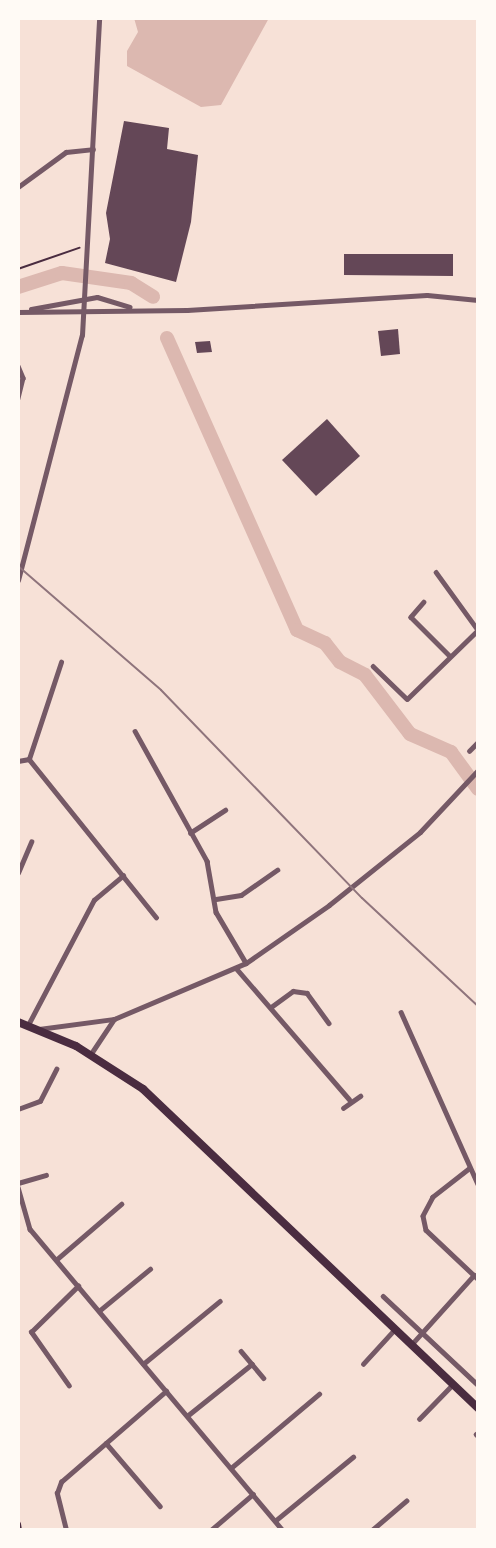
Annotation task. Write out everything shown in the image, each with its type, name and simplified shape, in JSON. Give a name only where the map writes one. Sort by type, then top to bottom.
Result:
[{"type":"highway","points":[[18,1022],[39,1029],[90,1055],[143,1089],[478,1408]]},
{"type":"main road","points":[[18,1524],[19,1530]]},
{"type":"street","points":[[18,580],[76,372],[87,284],[99,18]]},
{"type":"street","points":[[18,187],[66,152],[93,149]]},
{"type":"street","points":[[18,312],[131,307],[187,310],[427,295],[478,300]]},
{"type":"street","points":[[27,311],[86,298],[106,298],[131,307]]},
{"type":"street","points":[[18,366],[23,378],[18,398]]},
{"type":"street","points":[[373,666],[407,699],[478,630],[436,572]]},
{"type":"street","points":[[424,602],[411,617],[450,656]]},
{"type":"street","points":[[29,759],[61,662]]},
{"type":"street","points":[[135,731],[207,861],[223,927],[246,963]]},
{"type":"street","points":[[469,751],[478,742]]},
{"type":"street","points":[[18,761],[29,759]]},
{"type":"street","points":[[29,759],[156,918]]},
{"type":"street","points":[[39,1029],[114,1019],[246,963],[391,857],[474,774]]},
{"type":"street","points":[[190,833],[225,810]]},
{"type":"street","points":[[18,873],[31,842]]},
{"type":"street","points":[[216,899],[242,895],[277,870]]},
{"type":"street","points":[[28,1025],[94,900],[123,876]]},
{"type":"street","points":[[236,968],[349,1099]]},
{"type":"street","points":[[271,1007],[293,991],[307,993],[329,1023]]},
{"type":"street","points":[[401,1012],[422,1048],[428,1077],[444,1101],[469,1169],[478,1184]]},
{"type":"street","points":[[90,1055],[114,1019]]},
{"type":"street","points":[[18,1109],[40,1101],[56,1069]]},
{"type":"street","points":[[343,1108],[349,1099],[360,1096]]},
{"type":"street","points":[[411,1345],[476,1277],[426,1230],[423,1216],[433,1197],[469,1169]]},
{"type":"street","points":[[46,1175],[18,1185],[30,1229],[283,1530]]},
{"type":"street","points":[[56,1260],[121,1204]]},
{"type":"street","points":[[99,1311],[150,1269]]},
{"type":"street","points":[[69,1386],[31,1332],[78,1286]]},
{"type":"street","points":[[383,1296],[478,1385]]},
{"type":"street","points":[[143,1364],[220,1300]]},
{"type":"street","points":[[363,1364],[395,1329]]},
{"type":"street","points":[[241,1351],[264,1378]]},
{"type":"street","points":[[187,1416],[252,1364]]},
{"type":"street","points":[[419,1419],[453,1384]]},
{"type":"street","points":[[66,1530],[57,1493],[61,1482],[166,1391]]},
{"type":"street","points":[[231,1468],[319,1394]]},
{"type":"street","points":[[106,1443],[160,1506]]},
{"type":"street","points":[[275,1521],[353,1456]]},
{"type":"street","points":[[211,1530],[253,1494]]},
{"type":"street","points":[[372,1530],[406,1501]]},
{"type":"path","points":[[18,269],[74,246],[88,250]]},
{"type":"shaded area","points":[[134,18],[269,18],[221,105],[201,107],[127,66],[127,51],[138,32]]},
{"type":"building","points":[[124,121],[169,128],[167,149],[198,155],[191,222],[176,282],[105,263],[110,239],[106,213]]},
{"type":"building","points":[[344,254],[453,254],[453,276],[344,275]]},
{"type":"building","points":[[398,329],[400,354],[381,356],[378,331]]},
{"type":"building","points":[[210,341],[212,352],[197,353],[195,342]]},
{"type":"building","points":[[327,419],[360,456],[316,496],[282,460]]},
{"type":"waterway","points":[[18,287],[62,273],[131,283],[153,297]]},
{"type":"waterway","points":[[167,338],[297,630],[325,643],[340,662],[365,675],[410,734],[451,752],[478,789]]},
{"type":"railway","points":[[18,566],[161,690],[362,898],[478,1006]]}]
